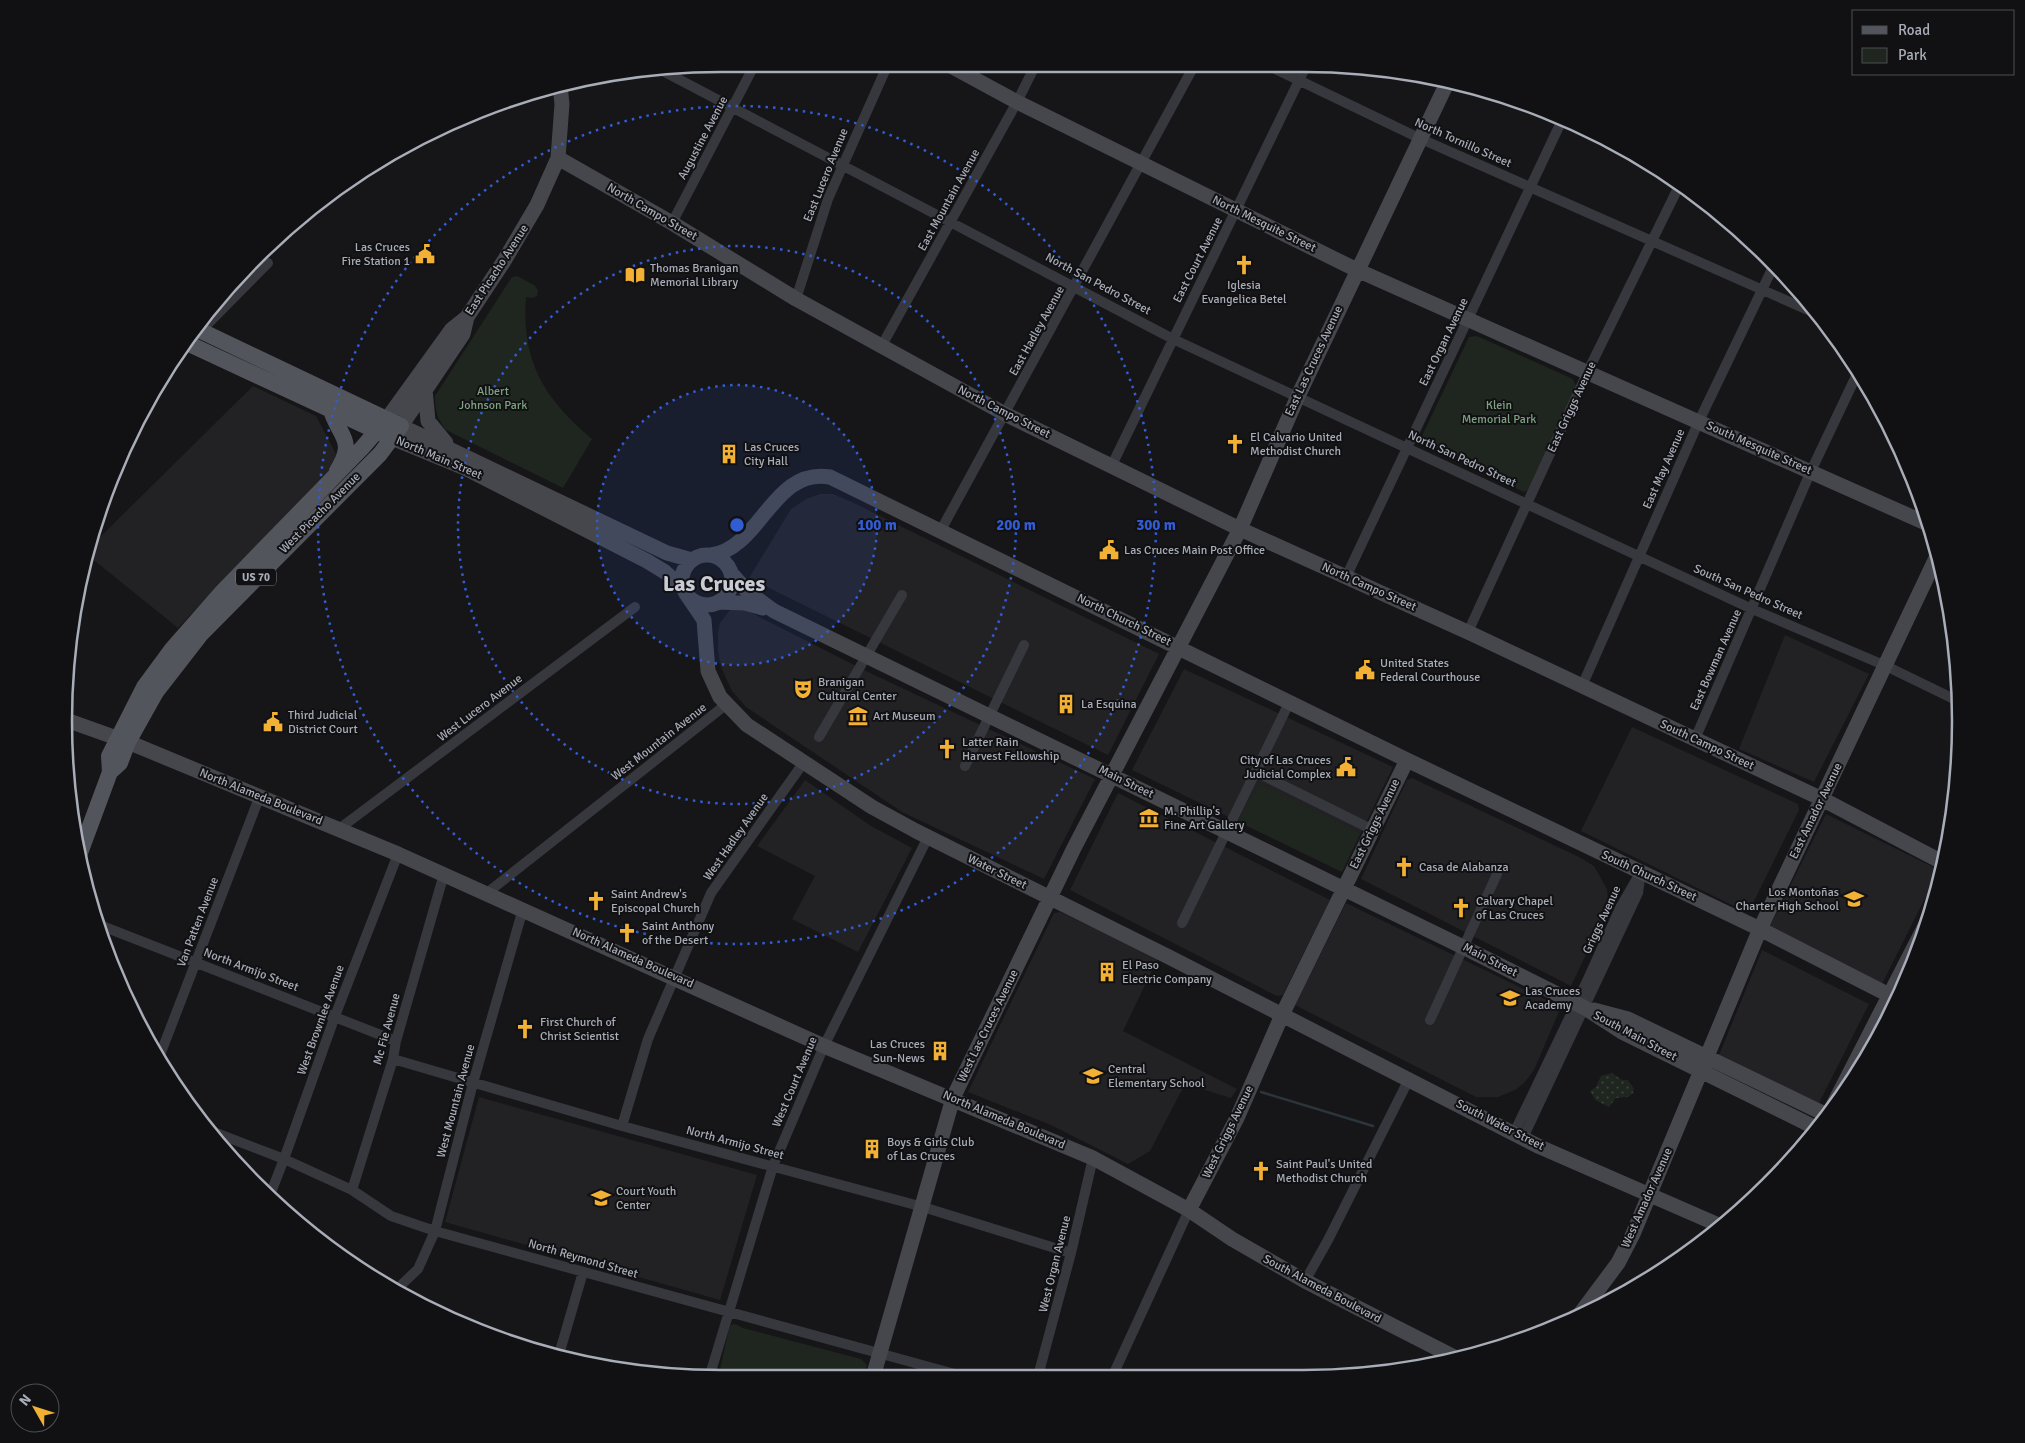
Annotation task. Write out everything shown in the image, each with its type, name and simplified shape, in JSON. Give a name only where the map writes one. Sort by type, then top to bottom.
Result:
[{"type":"main road","name":"North Main Street","points":[[196,341],[331,410],[389,428]]},
{"type":"main road","name":"North Main Street","points":[[196,341],[389,428]]},
{"type":"main road","points":[[331,410],[345,437],[344,460],[332,479]]},
{"type":"main road","name":"West Picacho Avenue","points":[[84,842],[110,772],[120,763],[122,740],[144,687],[172,649],[222,592],[332,479],[389,428]]},
{"type":"main road","name":"West Picacho Avenue","points":[[122,740],[201,634],[380,454],[389,428]]},
{"type":"street","name":"Augustine Avenue","points":[[672,224],[751,72]]},
{"type":"street","name":"East Lucero Avenue","points":[[796,298],[816,230],[842,165],[884,72]]},
{"type":"street","name":"North Mesquite Street","points":[[962,72],[1017,102],[1357,270],[1588,371]]},
{"type":"street","name":"East Mountain Avenue","points":[[881,347],[1032,72]]},
{"type":"street","name":"East Hadley Avenue","points":[[941,530],[1191,72]]},
{"type":"street","name":"North Tornillo Street","points":[[1282,72],[1419,138],[1803,309]]},
{"type":"street","name":"East Court Avenue","points":[[1111,467],[1303,72]]},
{"type":"street","name":"North San Pedro Street","points":[[671,75],[1173,339],[1528,504]]},
{"type":"street","name":"East Las Cruces Avenue","points":[[1112,775],[1240,529],[1298,396],[1444,88]]},
{"type":"street","name":"East Picacho Avenue","points":[[389,428],[452,329],[467,317],[504,262],[535,208],[558,158],[562,104],[561,93]]},
{"type":"street","name":"East Organ Avenue","points":[[1346,577],[1560,125]]},
{"type":"street","name":"North Campo Street","points":[[558,158],[881,347],[1005,414],[1240,529],[1468,632]]},
{"type":"street","name":"East Griggs Avenue","points":[[1468,632],[1588,371],[1677,191]]},
{"type":"street","points":[[220,311],[268,262]]},
{"type":"street","name":"East May Avenue","points":[[1582,686],[1699,421],[1771,272]]},
{"type":"street","name":"West Picacho Avenue","points":[[389,428],[425,389],[463,334],[467,317]]},
{"type":"street","name":"South Mesquite Street","points":[[1588,371],[1920,521]]},
{"type":"street","name":"East Bowman Avenue","points":[[1695,739],[1811,471],[1855,379]]},
{"type":"street","points":[[425,389],[428,421],[452,449]]},
{"type":"street","name":"North Main Street","points":[[389,428],[452,449],[658,549],[692,560]]},
{"type":"street","name":"North Main Street","points":[[389,428],[639,557],[665,572],[685,592]]},
{"type":"street","name":"North Church Street","points":[[711,555],[723,553],[733,548],[768,508],[791,487],[805,479],[822,475],[830,477],[1407,760]]},
{"type":"street","points":[[730,572],[746,542],[783,501],[805,487],[840,483]]},
{"type":"street","name":"South San Pedro Street","points":[[1528,504],[1752,609],[1886,666],[1951,698]]},
{"type":"street","points":[[711,555],[722,560],[730,572],[731,587],[727,594],[716,603],[700,604],[685,592],[683,573],[692,560],[711,555]]},
{"type":"street","name":"East Amador Avenue","points":[[1702,1063],[1760,929],[1933,565]]},
{"type":"street","name":"Main Street","points":[[730,572],[748,592],[774,611]]},
{"type":"street","name":"Water Street","points":[[685,592],[704,620],[706,659],[712,681],[720,697],[728,703],[747,725],[872,807],[1282,1015]]},
{"type":"street","points":[[819,737],[902,595]]},
{"type":"street","name":"Water Street","points":[[716,603],[711,619],[711,655],[718,680],[727,695],[728,703]]},
{"type":"street","name":"Main Street","points":[[716,603],[745,603],[774,611],[1580,1006]]},
{"type":"street","name":"West Lucero Avenue","points":[[339,829],[635,606]]},
{"type":"street","name":"South Campo Street","points":[[1468,632],[1822,799],[1937,859]]},
{"type":"street","points":[[965,766],[1024,645]]},
{"type":"street","points":[[1182,923],[1290,701]]},
{"type":"street","name":"West Mountain Avenue","points":[[487,893],[728,703]]},
{"type":"street","name":"North Alameda Boulevard","points":[[72,722],[122,740],[259,798],[339,829],[524,908],[824,1046],[954,1098],[1094,1158],[1189,1210]]},
{"type":"street","name":"East Griggs Avenue","points":[[1344,889],[1407,760]]},
{"type":"street","name":"South Church Street","points":[[1407,760],[1760,929],[1889,995]]},
{"type":"street","name":"West Hadley Avenue","points":[[622,1126],[648,1039],[711,893],[804,762]]},
{"type":"street","points":[[1256,772],[1373,830]]},
{"type":"street","name":"West Las Cruces Avenue","points":[[875,1370],[954,1098],[1050,898],[1112,775]]},
{"type":"street","name":"Van Patten Avenue","points":[[162,1050],[259,798]]},
{"type":"street","name":"West Court Avenue","points":[[711,1370],[773,1166],[824,1046],[928,837]]},
{"type":"street","name":"West Brownlee Avenue","points":[[272,1189],[335,1016],[398,854]]},
{"type":"street","name":"Griggs Avenue","points":[[1518,1136],[1580,1006],[1638,893],[1641,872]]},
{"type":"street","name":"Mc Fie Avenue","points":[[352,1190],[393,1058],[396,1041],[444,874]]},
{"type":"street","points":[[1430,1020],[1497,874]]},
{"type":"street","name":"West Griggs Avenue","points":[[1116,1370],[1189,1210],[1237,1118],[1282,1015],[1344,889]]},
{"type":"street","name":"West Mountain Avenue","points":[[400,1286],[418,1269],[435,1231],[473,1083],[524,908]]},
{"type":"street","name":"North Armijo Street","points":[[106,928],[396,1041]]},
{"type":"street","points":[[1852,1068],[1906,963]]},
{"type":"street","name":"South Main Street","points":[[1580,1006],[1622,1032],[1702,1063],[1819,1116]]},
{"type":"street","name":"South Water Street","points":[[1282,1015],[1518,1136],[1593,1171],[1715,1223]]},
{"type":"street","name":"North Armijo Street","points":[[393,1058],[622,1126],[923,1207],[1071,1253]]},
{"type":"street","name":"South Main Street","points":[[1702,1063],[1811,1125]]},
{"type":"street","name":"West Amador Avenue","points":[[1587,1306],[1618,1263],[1650,1194],[1702,1063]]},
{"type":"street","points":[[1305,1281],[1328,1240],[1409,1079]]},
{"type":"street","name":"North Reymond Street","points":[[223,1135],[284,1159],[352,1190],[391,1216],[435,1231],[940,1370]]},
{"type":"street","name":"West Organ Avenue","points":[[1040,1370],[1094,1158]]},
{"type":"street","name":"South Alameda Boulevard","points":[[1189,1210],[1232,1239],[1305,1281],[1448,1354]]},
{"type":"street","points":[[560,1350],[583,1272]]},
{"type":"shaded area","points":[[253,386],[316,416],[336,454],[334,465],[178,628],[94,560],[100,537]]},
{"type":"shaded area","points":[[820,494],[833,494],[854,503],[1159,654],[1108,755],[749,578],[791,509],[806,499]]},
{"type":"shaded area","points":[[738,606],[866,671],[1095,779],[1044,879],[902,812],[746,707],[732,691],[721,667],[718,651],[720,623],[730,610]]},
{"type":"shaded area","points":[[1785,635],[1869,674],[1814,782],[1739,749]]},
{"type":"shaded area","points":[[1184,669],[1393,767],[1342,872],[1132,770]]},
{"type":"shaded area","points":[[1632,727],[1798,804],[1799,810],[1753,903],[1736,907],[1581,831]]},
{"type":"shaded area","points":[[1412,778],[1579,857],[1594,866],[1607,889],[1608,901],[1604,917],[1571,986],[1361,879],[1407,780]]},
{"type":"shaded area","points":[[805,780],[871,826],[912,848],[858,952],[792,919],[815,876],[757,846]]},
{"type":"shaded area","points":[[1118,793],[1330,900],[1283,995],[1277,996],[1070,890]]},
{"type":"shaded area","name":"Los Montoñas Charter High School","points":[[1826,814],[1935,868],[1930,887],[1882,984],[1769,928]]},
{"type":"shaded area","points":[[1346,903],[1561,1007],[1534,1070],[1524,1083],[1515,1090],[1498,1097],[1476,1097],[1295,1005]]},
{"type":"shaded area","name":"Central Elementary School","points":[[1060,912],[1158,958],[1123,1031],[1237,1089],[1231,1098],[1185,1084],[1150,1151],[1128,1164],[1051,1125],[968,1092],[1054,913]]},
{"type":"shaded area","points":[[1762,950],[1869,1004],[1819,1103],[1719,1055]]},
{"type":"shaded area","name":"Court Youth Center","points":[[479,1097],[757,1175],[720,1300],[445,1222]]},
{"type":"green space","name":"Albert Johnson Park","points":[[517,276],[534,285],[538,290],[537,296],[532,298],[526,297],[525,320],[527,341],[539,377],[561,409],[592,439],[563,488],[446,430],[436,410],[435,396],[512,277]]},
{"type":"green space","name":"Klein Memorial Park","points":[[1477,336],[1573,379],[1576,386],[1528,490],[1524,492],[1423,444],[1421,438],[1469,337]]},
{"type":"green space","points":[[1261,785],[1360,833],[1342,872],[1239,822],[1255,791]]},
{"type":"green space","points":[[1612,1073],[1622,1080],[1628,1080],[1634,1089],[1633,1093],[1628,1097],[1616,1098],[1609,1107],[1595,1100],[1590,1091],[1596,1087],[1601,1076]]},
{"type":"green space","points":[[735,1324],[743,1328],[861,1359],[867,1365],[866,1370],[720,1370],[731,1325]]},
{"type":"waterway","points":[[1261,1092],[1373,1126]]},
{"type":"place","name":"Las Cruces Fire Station 1","points":[[425,254]]},
{"type":"place","name":"Iglesia Evangelica Betel","points":[[1244,265]]},
{"type":"place","name":"Thomas Branigan Memorial Library","points":[[635,275]]},
{"type":"place","name":"El Calvario United Methodist Church","points":[[1235,444]]},
{"type":"place","name":"Las Cruces City Hall","points":[[729,454]]},
{"type":"place","name":"Las Cruces Main Post Office","points":[[1109,550]]},
{"type":"place","name":"United States Federal Courthouse","points":[[1365,670]]},
{"type":"place","name":"Branigan Cultural Center","points":[[803,689]]},
{"type":"place","name":"La Esquina","points":[[1066,704]]},
{"type":"place","name":"Art Museum","points":[[858,716]]},
{"type":"place","name":"Third Judicial District Court","points":[[273,722]]},
{"type":"place","name":"Latter Rain Harvest Fellowship","points":[[947,749]]},
{"type":"place","name":"City of Las Cruces Judicial Complex","points":[[1346,767]]},
{"type":"place","name":"M. Phillip's Fine Art Gallery","points":[[1149,818]]},
{"type":"place","name":"Casa de Alabanza","points":[[1404,867]]},
{"type":"place","name":"Los Montoñas Charter High School","points":[[1854,899]]},
{"type":"place","name":"Saint Andrew's Episcopal Church","points":[[596,901]]},
{"type":"place","name":"Calvary Chapel of Las Cruces","points":[[1461,908]]},
{"type":"place","name":"Saint Anthony of the Desert","points":[[627,933]]},
{"type":"place","name":"El Paso Electric Company","points":[[1107,972]]},
{"type":"place","name":"Las Cruces Academy","points":[[1510,998]]},
{"type":"place","name":"First Church of Christ Scientist","points":[[525,1029]]},
{"type":"place","name":"Las Cruces Sun-News","points":[[940,1051]]},
{"type":"place","name":"Central Elementary School","points":[[1093,1076]]},
{"type":"place","name":"Boys & Girls Club of Las Cruces","points":[[872,1149]]},
{"type":"place","name":"Saint Paul's United Methodist Church","points":[[1261,1171]]},
{"type":"place","name":"Court Youth Center","points":[[601,1198]]},
{"type":"district","name":"Las Cruces","points":[[714,583]]}]
